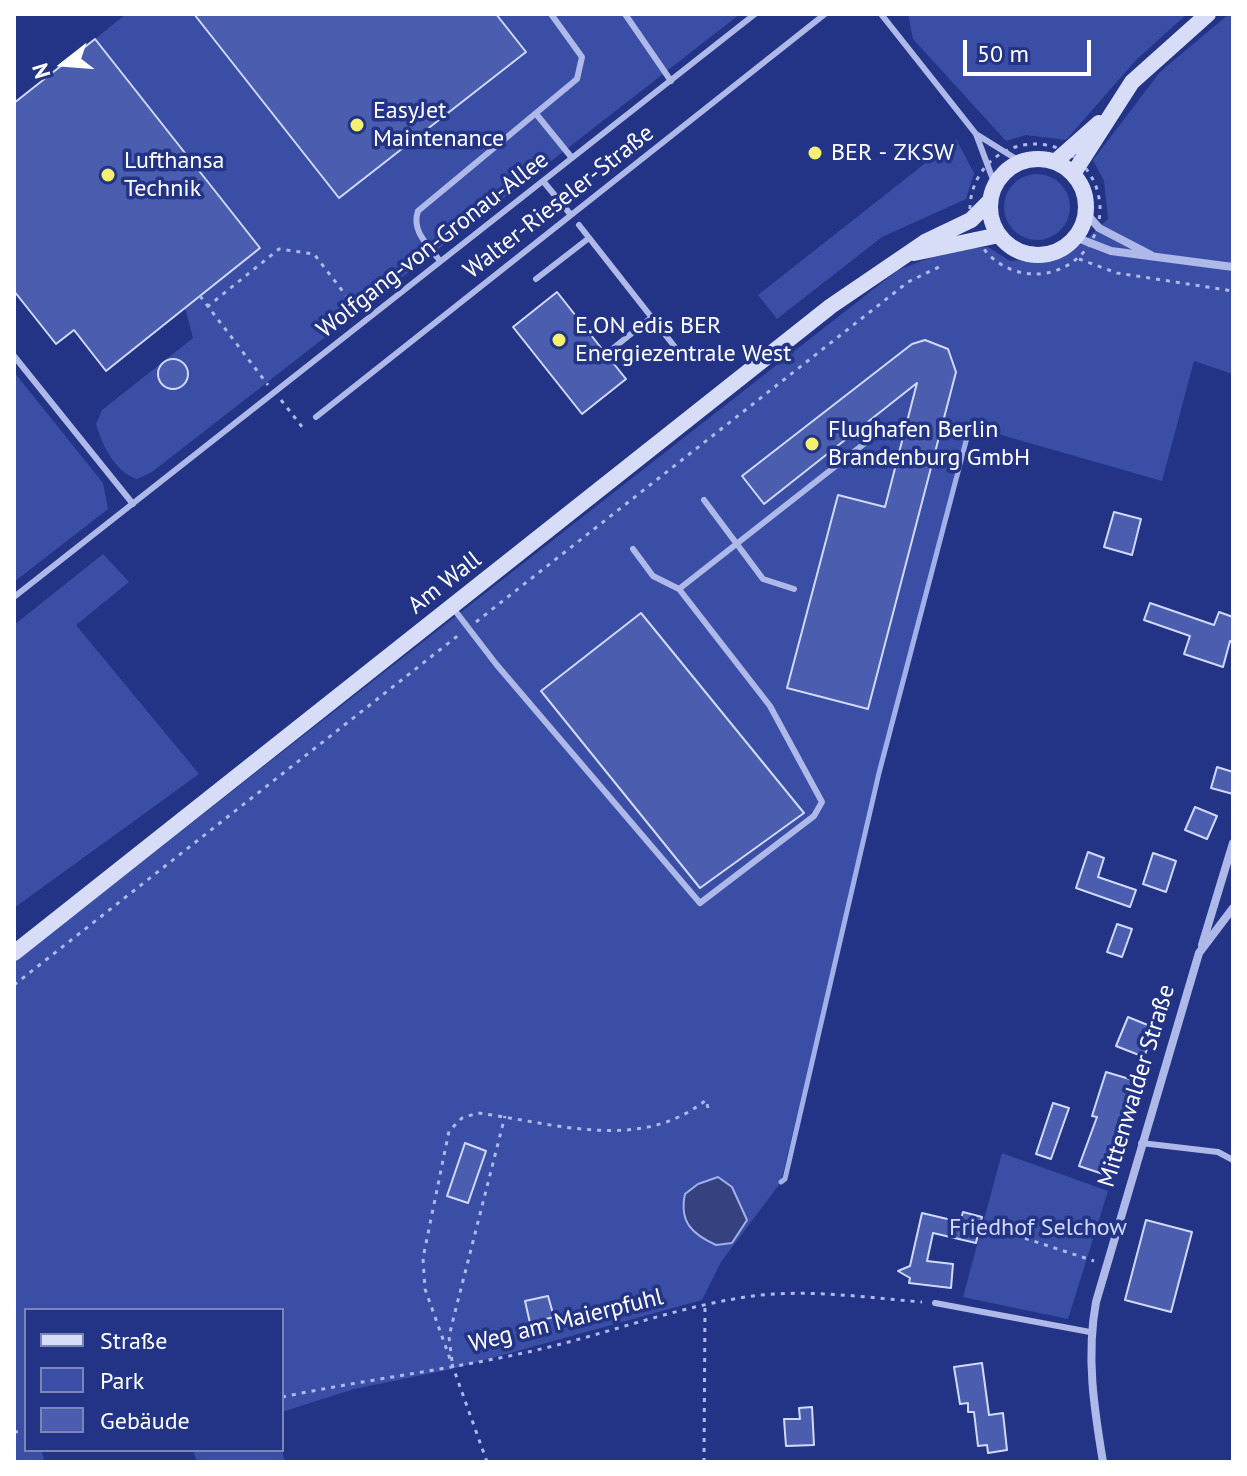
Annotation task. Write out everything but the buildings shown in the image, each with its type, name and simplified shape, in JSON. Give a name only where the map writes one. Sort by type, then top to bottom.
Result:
[{"type":"street","points":[[1077,168],[1143,70],[1208,14]]},
{"type":"street","points":[[1021,162],[1061,157],[1112,112]]},
{"type":"street","points":[[1061,157],[1077,168],[1085,212],[1083,241]]},
{"type":"street","name":"Am Wall","points":[[14,953],[831,306],[943,231],[971,220],[1010,167],[1021,162]]},
{"type":"street","points":[[993,193],[990,213],[999,235],[1020,251],[1040,255],[1083,241],[1111,251],[1233,267]]},
{"type":"street","points":[[1085,212],[1099,228],[1155,257]]},
{"type":"street","name":"Am Wall","points":[[908,254],[976,237],[999,235]]},
{"type":"street","points":[[1199,953],[1233,843]]},
{"type":"street","name":"Mittenwalder Straße","points":[[1103,1462],[1090,1376],[1090,1332],[1105,1265],[1199,953],[1233,908]]},
{"type":"lane","points":[[440,261],[419,233],[414,221],[418,211],[577,79],[582,57],[551,14]]},
{"type":"lane","points":[[625,14],[671,81]]},
{"type":"lane","name":"Wolfgang-von-Gronau-Allee","points":[[14,597],[755,14]]},
{"type":"lane","name":"Walter-Rieseler-Straße","points":[[316,417],[825,14]]},
{"type":"lane","points":[[881,14],[976,134],[993,193]]},
{"type":"lane","points":[[537,115],[572,158]]},
{"type":"lane","points":[[976,134],[1021,162]]},
{"type":"lane","points":[[543,181],[571,215]]},
{"type":"lane","points":[[579,225],[682,356]]},
{"type":"lane","points":[[536,279],[589,238]]},
{"type":"lane","points":[[606,354],[652,317]]},
{"type":"lane","points":[[14,356],[133,504]]},
{"type":"lane","points":[[679,589],[883,429]]},
{"type":"lane","points":[[704,500],[763,579],[794,589]]},
{"type":"lane","points":[[453,608],[700,903],[814,816],[822,802],[770,706],[679,589],[653,576],[633,549]]},
{"type":"lane","points":[[1141,1143],[1218,1152],[1233,1160]]},
{"type":"lane","points":[[935,1303],[1090,1332]]},
{"type":"path","points":[[1079,259],[1083,241],[1099,228],[1098,191],[1077,168],[1037,145],[1005,152],[987,164],[974,186],[971,220],[985,254],[1022,272],[1053,271],[1079,259],[1117,273],[1233,291]]},
{"type":"path","points":[[207,307],[279,249],[314,254],[366,320]]},
{"type":"path","points":[[14,985],[908,282],[950,263]]},
{"type":"path","points":[[200,296],[303,428]]},
{"type":"path","points":[[487,1462],[425,1289],[423,1258],[449,1131],[462,1118],[478,1113],[620,1133],[665,1125],[688,1114],[706,1100],[708,1108]]},
{"type":"path","points":[[452,1369],[451,1329],[505,1116]]},
{"type":"path","points":[[1006,1232],[1105,1265]]},
{"type":"path","name":"Weg am Maierpfuhl","points":[[284,1397],[353,1382],[452,1369],[546,1348],[705,1305],[768,1294],[861,1296],[935,1303]]},
{"type":"path","points":[[704,1462],[705,1305]]},
{"type":"green space","points":[[126,14],[740,14],[152,472],[137,479],[122,470],[106,449],[96,424],[102,410],[193,338],[185,308],[260,247],[95,39]]},
{"type":"green space","points":[[908,14],[1187,14],[1136,60],[1066,140],[1026,135],[1006,141],[913,39]]},
{"type":"green space","points":[[1229,14],[1233,14],[1233,374],[1194,361],[1162,481],[970,426],[879,773],[781,1182],[721,1262],[702,1300],[452,1369],[354,1389],[284,1411],[284,1308],[24,1308],[24,1452],[42,1452],[45,1462],[14,1462],[14,962],[898,270],[951,250],[988,247],[1010,261],[1052,258],[1080,245],[1108,219],[1104,181],[1093,160],[1160,72]]},
{"type":"green space","points":[[956,139],[974,173],[966,199],[882,237],[777,319],[758,295]]},
{"type":"green space","points":[[1037,174],[1050,177],[1060,184],[1067,194],[1070,207],[1067,220],[1060,230],[1050,237],[1037,240],[1024,237],[1014,230],[1007,220],[1004,207],[1007,194],[1014,184],[1024,177]]},
{"type":"green space","points":[[14,372],[103,483],[108,509],[14,582]]},
{"type":"green space","points":[[103,554],[129,582],[76,625],[199,774],[14,908],[14,625]]},
{"type":"green space","name":"Friedhof Selchow","points":[[1002,1153],[1108,1191],[1068,1319],[963,1297]]},
{"type":"green space","points":[[194,1452],[282,1452],[285,1462],[197,1462]]},
{"type":"shaded area","points":[[718,1177],[732,1187],[747,1220],[732,1243],[716,1245],[689,1226],[684,1204],[685,1194],[698,1184]]},
{"type":"waterway","points":[[781,1182],[785,1179],[879,773],[970,426]]},
{"type":"place","name":"EasyJet Maintenance","points":[[357,125]]},
{"type":"place","name":"BER - ZKSW","points":[[815,153]]},
{"type":"place","name":"Lufthansa Technik","points":[[108,175]]},
{"type":"place","name":"E.ON edis BER Energiezentrale West","points":[[559,340]]},
{"type":"place","name":"Flughafen Berlin Brandenburg GmbH","points":[[812,444]]}]
